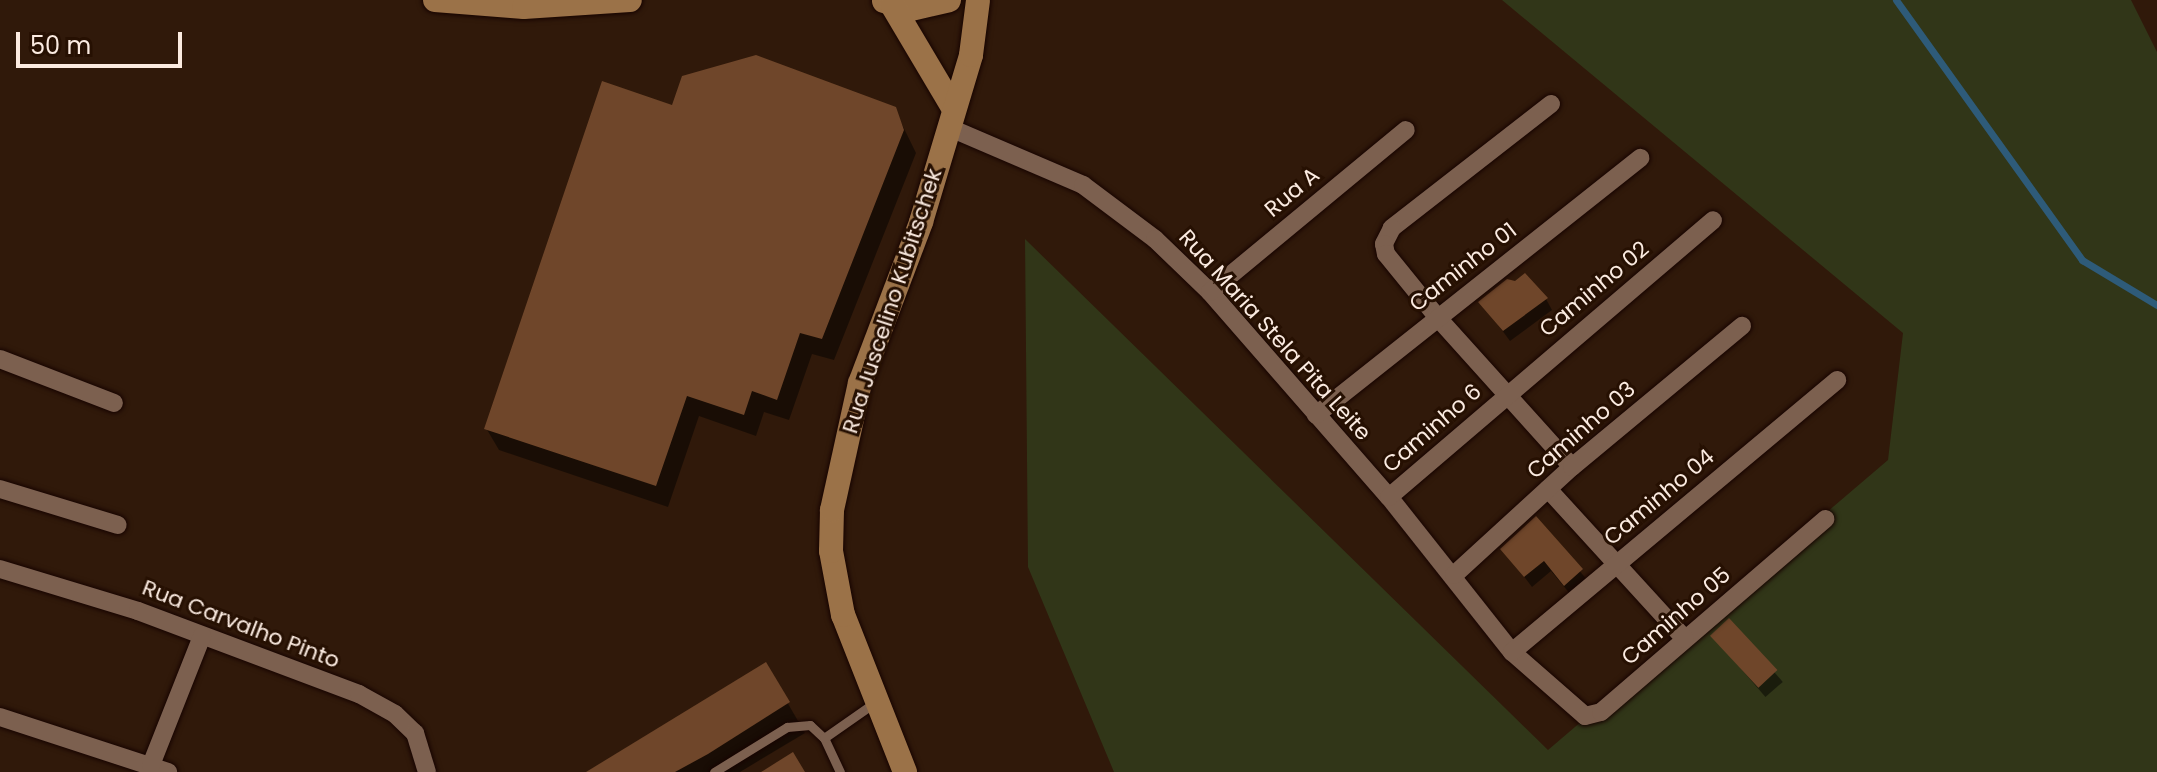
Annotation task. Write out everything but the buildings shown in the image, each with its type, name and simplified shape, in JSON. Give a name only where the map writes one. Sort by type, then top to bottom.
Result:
[{"type":"main road","points":[[435,0],[524,7],[630,0]]},
{"type":"main road","points":[[887,3],[931,8],[949,0]]},
{"type":"main road","name":"Rua Juscelino Kubitschek","points":[[905,772],[834,579],[830,532],[834,485],[860,383],[921,222],[975,39],[978,0]]},
{"type":"main road","points":[[887,3],[950,116]]},
{"type":"street","points":[[1551,104],[1386,234],[1386,254],[1438,318],[1572,467]]},
{"type":"street","name":"Rua Maria Stela Pita Leite","points":[[950,116],[1083,185],[1155,239],[1210,292],[1389,497],[1454,575],[1512,652],[1553,692]]},
{"type":"street","name":"Rua A","points":[[1210,292],[1406,130]]},
{"type":"street","name":"Caminho 01","points":[[1316,415],[1640,158]]},
{"type":"street","name":"Caminho 02","points":[[1506,394],[1713,220]]},
{"type":"street","name":"Caminho 03","points":[[1454,575],[1572,467],[1742,326]]},
{"type":"street","points":[[0,359],[114,403]]},
{"type":"street","name":"Caminho 04","points":[[1512,652],[1837,380]]},
{"type":"street","name":"Caminho 6","points":[[1389,497],[1506,394]]},
{"type":"street","points":[[0,489],[118,525]]},
{"type":"street","points":[[1548,489],[1618,562],[1685,639]]},
{"type":"street","name":"Caminho 05","points":[[1553,692],[1585,716],[1594,716],[1825,519]]},
{"type":"street","name":"Rua Carvalho Pinto","points":[[0,569],[138,611],[359,694],[395,714],[415,733],[427,772]]},
{"type":"street","points":[[0,717],[160,768],[202,636]]},
{"type":"lane","points":[[824,738],[877,701]]},
{"type":"lane","points":[[714,772],[787,727],[810,725],[824,738],[840,772]]},
{"type":"green space","points":[[1502,0],[2131,0],[2157,52],[2157,772],[1114,772],[1028,567],[1025,239],[1548,750],[1888,460],[1903,333]]},
{"type":"waterway","points":[[1896,0],[2082,260],[2157,305]]}]
